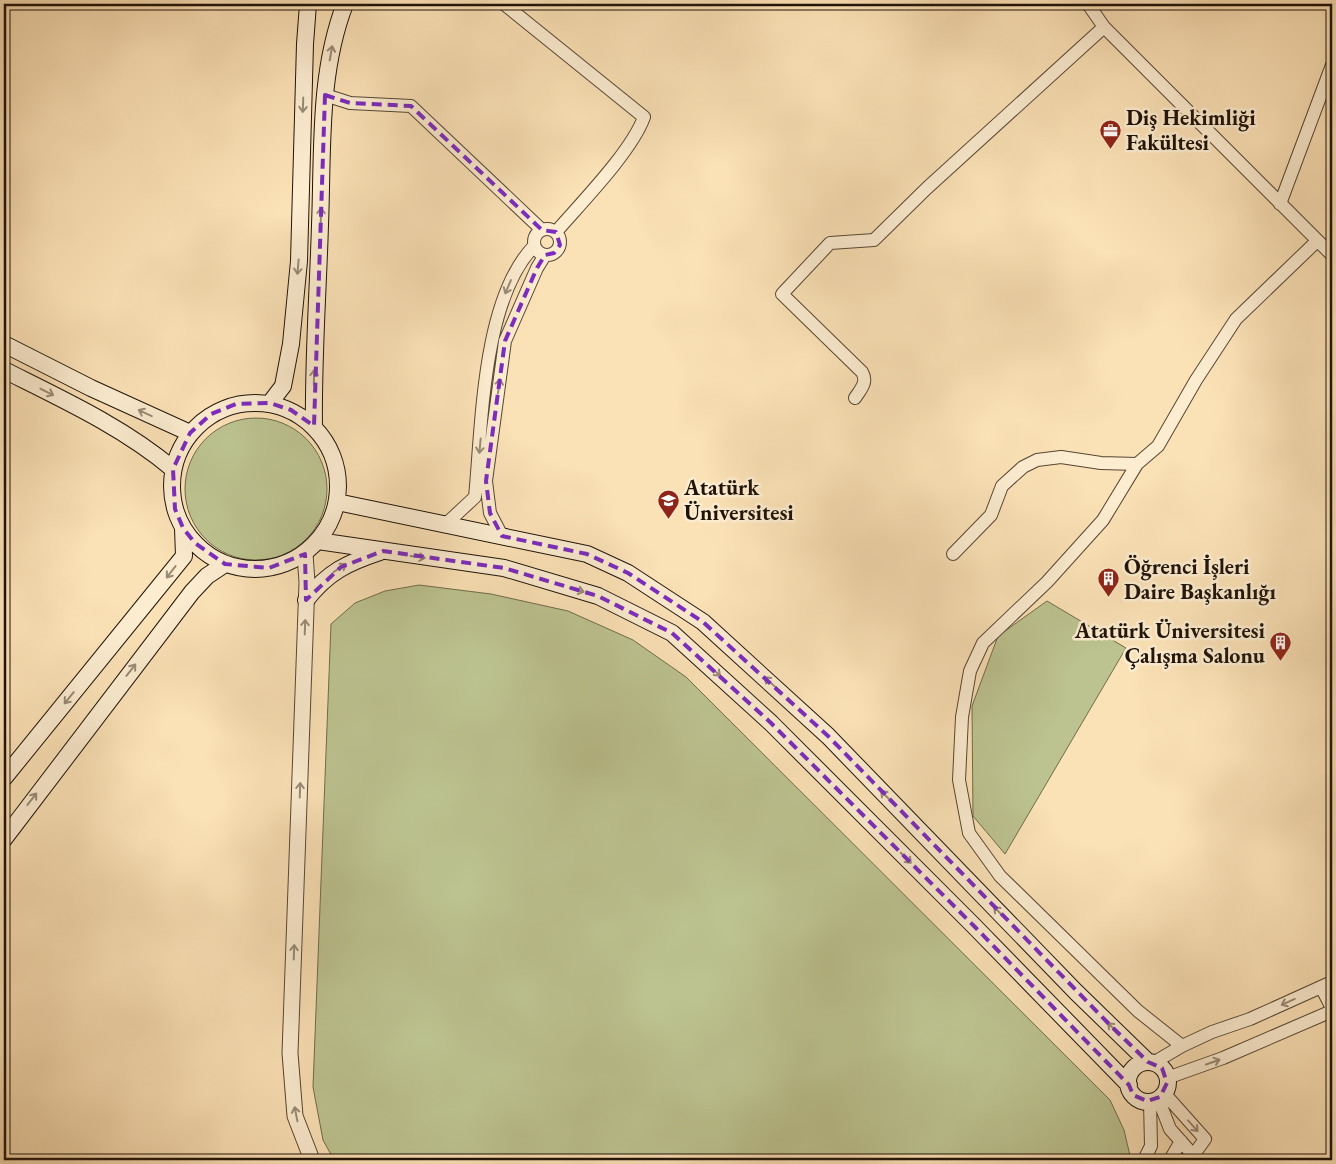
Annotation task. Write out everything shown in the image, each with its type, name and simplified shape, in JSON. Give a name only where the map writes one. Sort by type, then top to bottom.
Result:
[{"type":"main road","points":[[270,403],[283,386],[291,344],[298,261],[308,4]]},
{"type":"main road","points":[[314,426],[314,374],[325,95],[336,27],[345,4]]},
{"type":"main road","points":[[4,344],[90,388],[190,432]]},
{"type":"main road","points":[[4,370],[74,405],[148,448],[173,469]]},
{"type":"main road","points":[[270,403],[291,410],[314,426],[330,448],[338,475],[337,502],[330,523],[318,541],[304,554],[288,563],[270,568],[251,569],[225,564],[212,558],[195,544],[183,528],[175,509],[173,469],[179,450],[190,432],[211,414],[236,404],[270,403]]},
{"type":"main road","points":[[318,541],[504,568],[598,596],[672,632],[772,724],[973,925],[1129,1085],[1137,1098],[1160,1093],[1162,1068],[1151,1062],[1076,992],[828,736],[703,622],[628,573],[586,554],[337,502]]},
{"type":"main road","points":[[4,778],[184,556],[183,528]]},
{"type":"main road","points":[[306,600],[320,583],[341,567],[383,551]]},
{"type":"main road","points":[[4,839],[192,592],[207,576],[225,564]]},
{"type":"main road","points":[[1129,1085],[1132,1070],[1138,1065],[1151,1062]]},
{"type":"street","points":[[504,4],[644,116],[640,128],[607,172],[556,232]]},
{"type":"street","points":[[1088,4],[1104,27],[1332,255]]},
{"type":"street","points":[[855,398],[864,383],[865,377],[862,372],[782,294],[830,243],[874,240],[1104,27]]},
{"type":"street","points":[[1280,204],[1332,64]]},
{"type":"street","points":[[325,95],[350,103],[411,106],[542,230]]},
{"type":"street","points":[[446,524],[475,497],[486,378],[498,314],[514,275],[525,255],[534,246],[535,236],[542,230],[547,229],[556,232],[560,240],[558,250],[545,256],[537,268],[505,341],[486,481],[490,513],[502,536]]},
{"type":"street","points":[[1182,1046],[1138,1011],[1000,876],[970,833],[959,780],[962,717],[970,671],[983,644],[1047,582],[1103,520],[1137,464],[1158,446],[1196,380],[1236,319],[1317,241]]},
{"type":"street","points":[[534,246],[536,250],[545,256]]},
{"type":"street","points":[[954,554],[991,515],[1002,486],[1023,467],[1038,460],[1061,457],[1101,463],[1137,464]]},
{"type":"street","points":[[304,554],[306,600],[290,1053],[295,1116],[312,1160]]},
{"type":"street","points":[[1151,1062],[1182,1046],[1326,985],[1332,1010],[1223,1058],[1160,1093]]},
{"type":"street","points":[[1160,1093],[1205,1140],[1191,1158],[1181,1141],[1170,1129],[1160,1093]]},
{"type":"street","points":[[1144,1160],[1150,1146],[1160,1093]]},
{"type":"street","points":[[1170,1160],[1181,1141]]},
{"type":"highlighted area","points":[[325,95],[350,103],[411,106],[542,230],[556,232],[560,245],[554,253],[545,255],[537,268],[505,341],[486,481],[490,513],[502,536],[587,554],[628,573],[703,622],[828,736],[1148,1062],[1162,1068],[1167,1083],[1160,1097],[1147,1101],[1133,1095],[1129,1085],[973,925],[771,723],[672,633],[598,596],[504,568],[383,551],[341,567],[306,600],[305,554],[269,568],[225,564],[195,543],[183,528],[175,509],[173,469],[190,433],[211,414],[236,404],[270,403],[291,410],[314,426]]},
{"type":"green space","points":[[256,418],[283,424],[295,430],[306,439],[315,450],[321,462],[327,489],[321,516],[315,528],[306,539],[295,548],[283,554],[256,560],[229,554],[217,548],[206,539],[197,528],[191,516],[185,489],[191,462],[197,450],[206,439],[217,430],[229,424]]},
{"type":"green space","points":[[419,585],[491,594],[568,611],[633,640],[686,677],[1110,1100],[1124,1130],[1131,1160],[334,1160],[323,1140],[313,1087],[331,624],[355,603],[385,591]]},
{"type":"green space","points":[[1047,601],[1126,648],[1005,854],[973,816],[972,706],[998,636]]},
{"type":"place","name":"Diş Hekimliği Fakültesi","points":[[1110,149]]},
{"type":"place","name":"Atatürk Üniversitesi","points":[[668,519]]},
{"type":"place","name":"Öğrenci İşleri Daire Başkanlığı","points":[[1108,598]]},
{"type":"place","name":"Atatürk Üniversitesi Çalışma Salonu","points":[[1281,662]]}]
